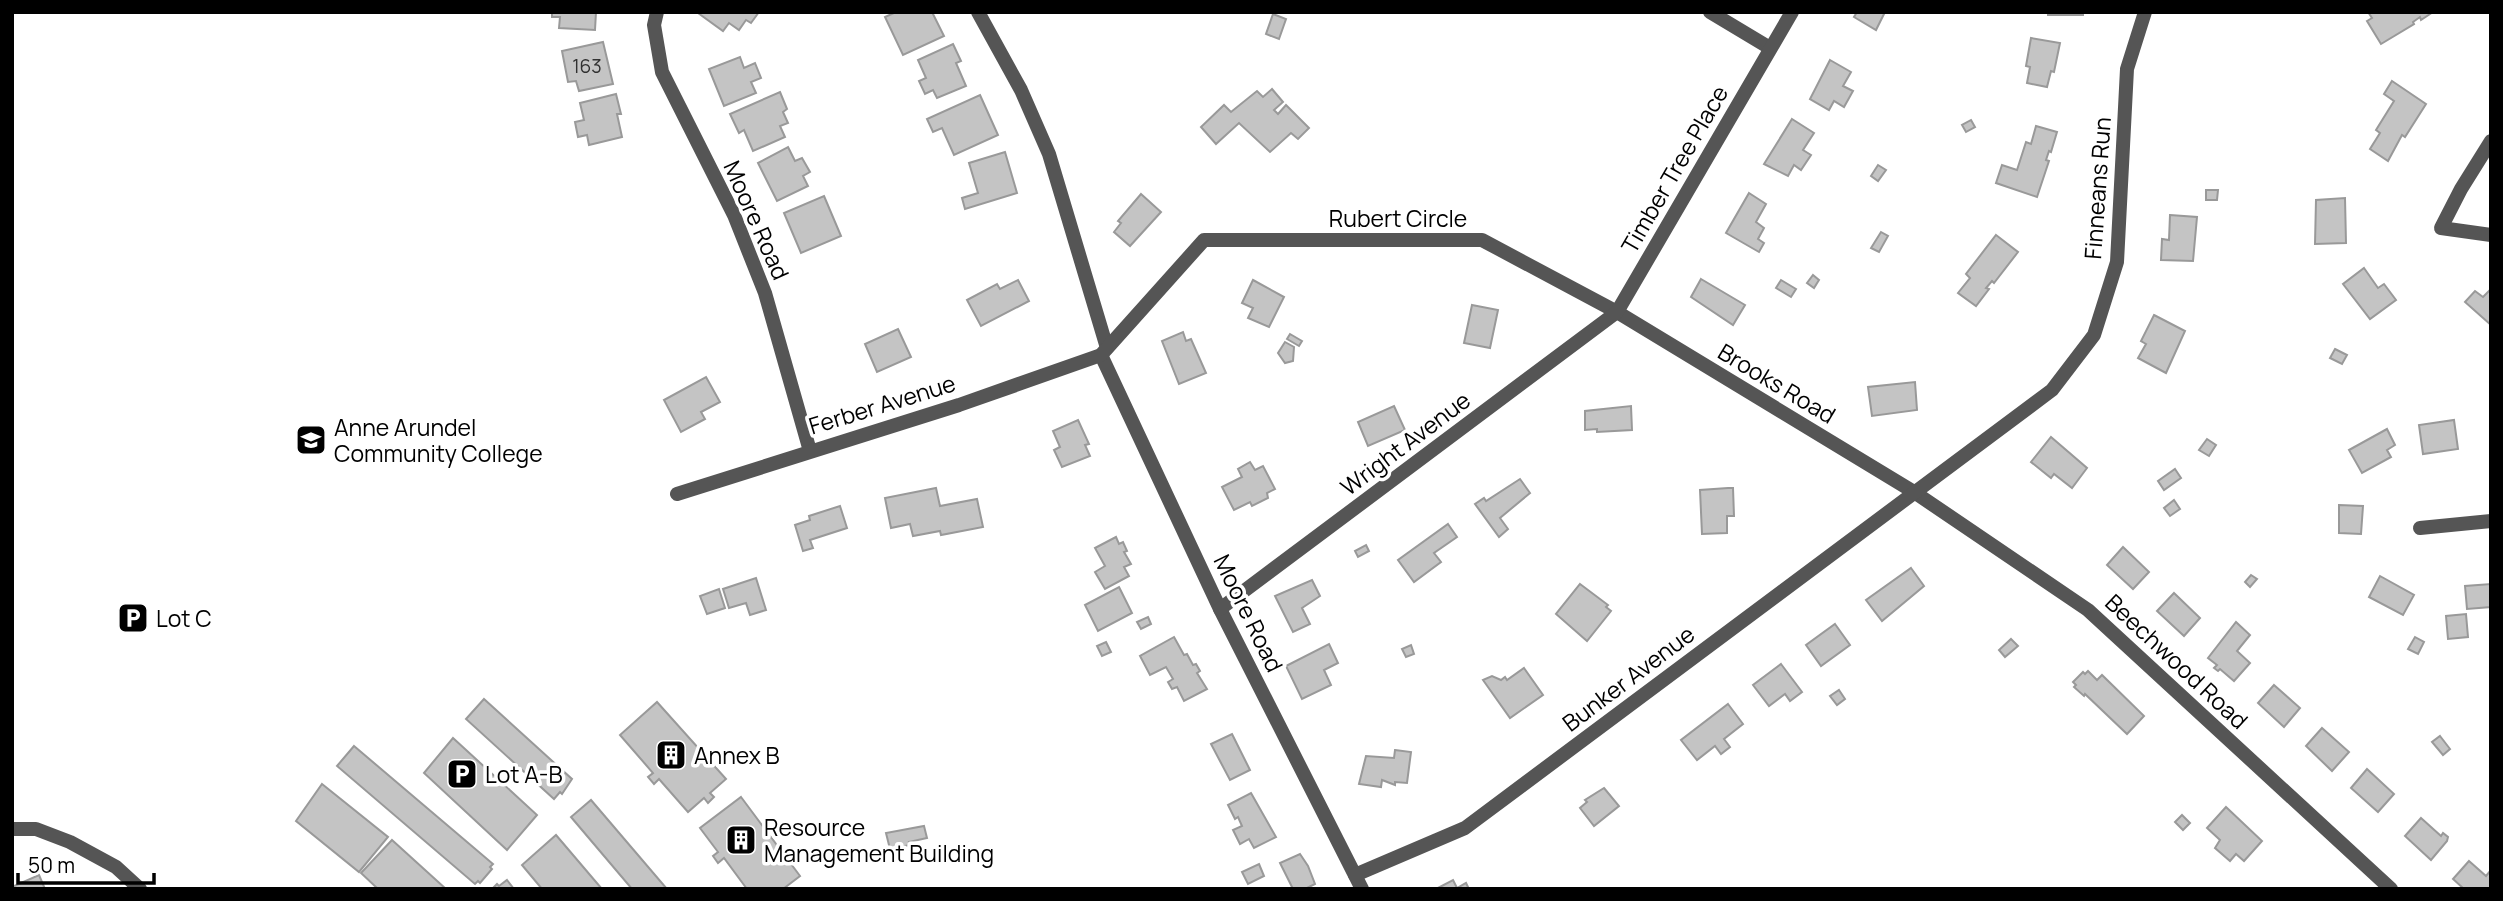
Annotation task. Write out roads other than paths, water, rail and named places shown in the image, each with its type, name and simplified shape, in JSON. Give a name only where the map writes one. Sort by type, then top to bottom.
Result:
[{"type":"street","name":"Moore Road","points":[[657,12],[654,25],[662,72],[734,215],[765,293],[810,451]]},
{"type":"street","name":"Moore Road","points":[[978,12],[1021,90],[1049,154],[1104,352],[1220,609],[1358,882]]},
{"type":"street","points":[[1710,12],[1770,48]]},
{"type":"street","name":"Timber Tree Place","points":[[1616,312],[1792,12]]},
{"type":"street","name":"Finneans Run","points":[[1914,492],[2052,390],[2094,335],[2117,262],[2127,69],[2145,12]]},
{"type":"street","points":[[2491,141],[2441,228],[2491,234]]},
{"type":"street","name":"Rubert Circle","points":[[1104,352],[1204,240],[1482,240],[1616,312]]},
{"type":"street","name":"Brooks Road","points":[[1616,312],[1914,492]]},
{"type":"street","name":"Wright Avenue","points":[[1220,609],[1616,312]]},
{"type":"street","name":"Ferber Avenue","points":[[677,494],[959,405],[1104,352]]},
{"type":"street","name":"Bunker Avenue","points":[[1358,882],[1465,828],[1914,492]]},
{"type":"street","name":"Beechwood Road","points":[[1914,492],[2088,610],[2390,889]]},
{"type":"street","points":[[2420,528],[2491,520]]},
{"type":"street","points":[[12,829],[36,829],[71,842],[116,867],[140,889]]},
{"type":"place","name":"Anne Arundel Community College","points":[[311,440]]},
{"type":"place","name":"Lot C","points":[[133,618]]},
{"type":"place","name":"Annex B","points":[[671,755]]},
{"type":"place","name":"Lot A-B","points":[[462,774]]},
{"type":"place","name":"Resource Management Building","points":[[741,840]]}]
